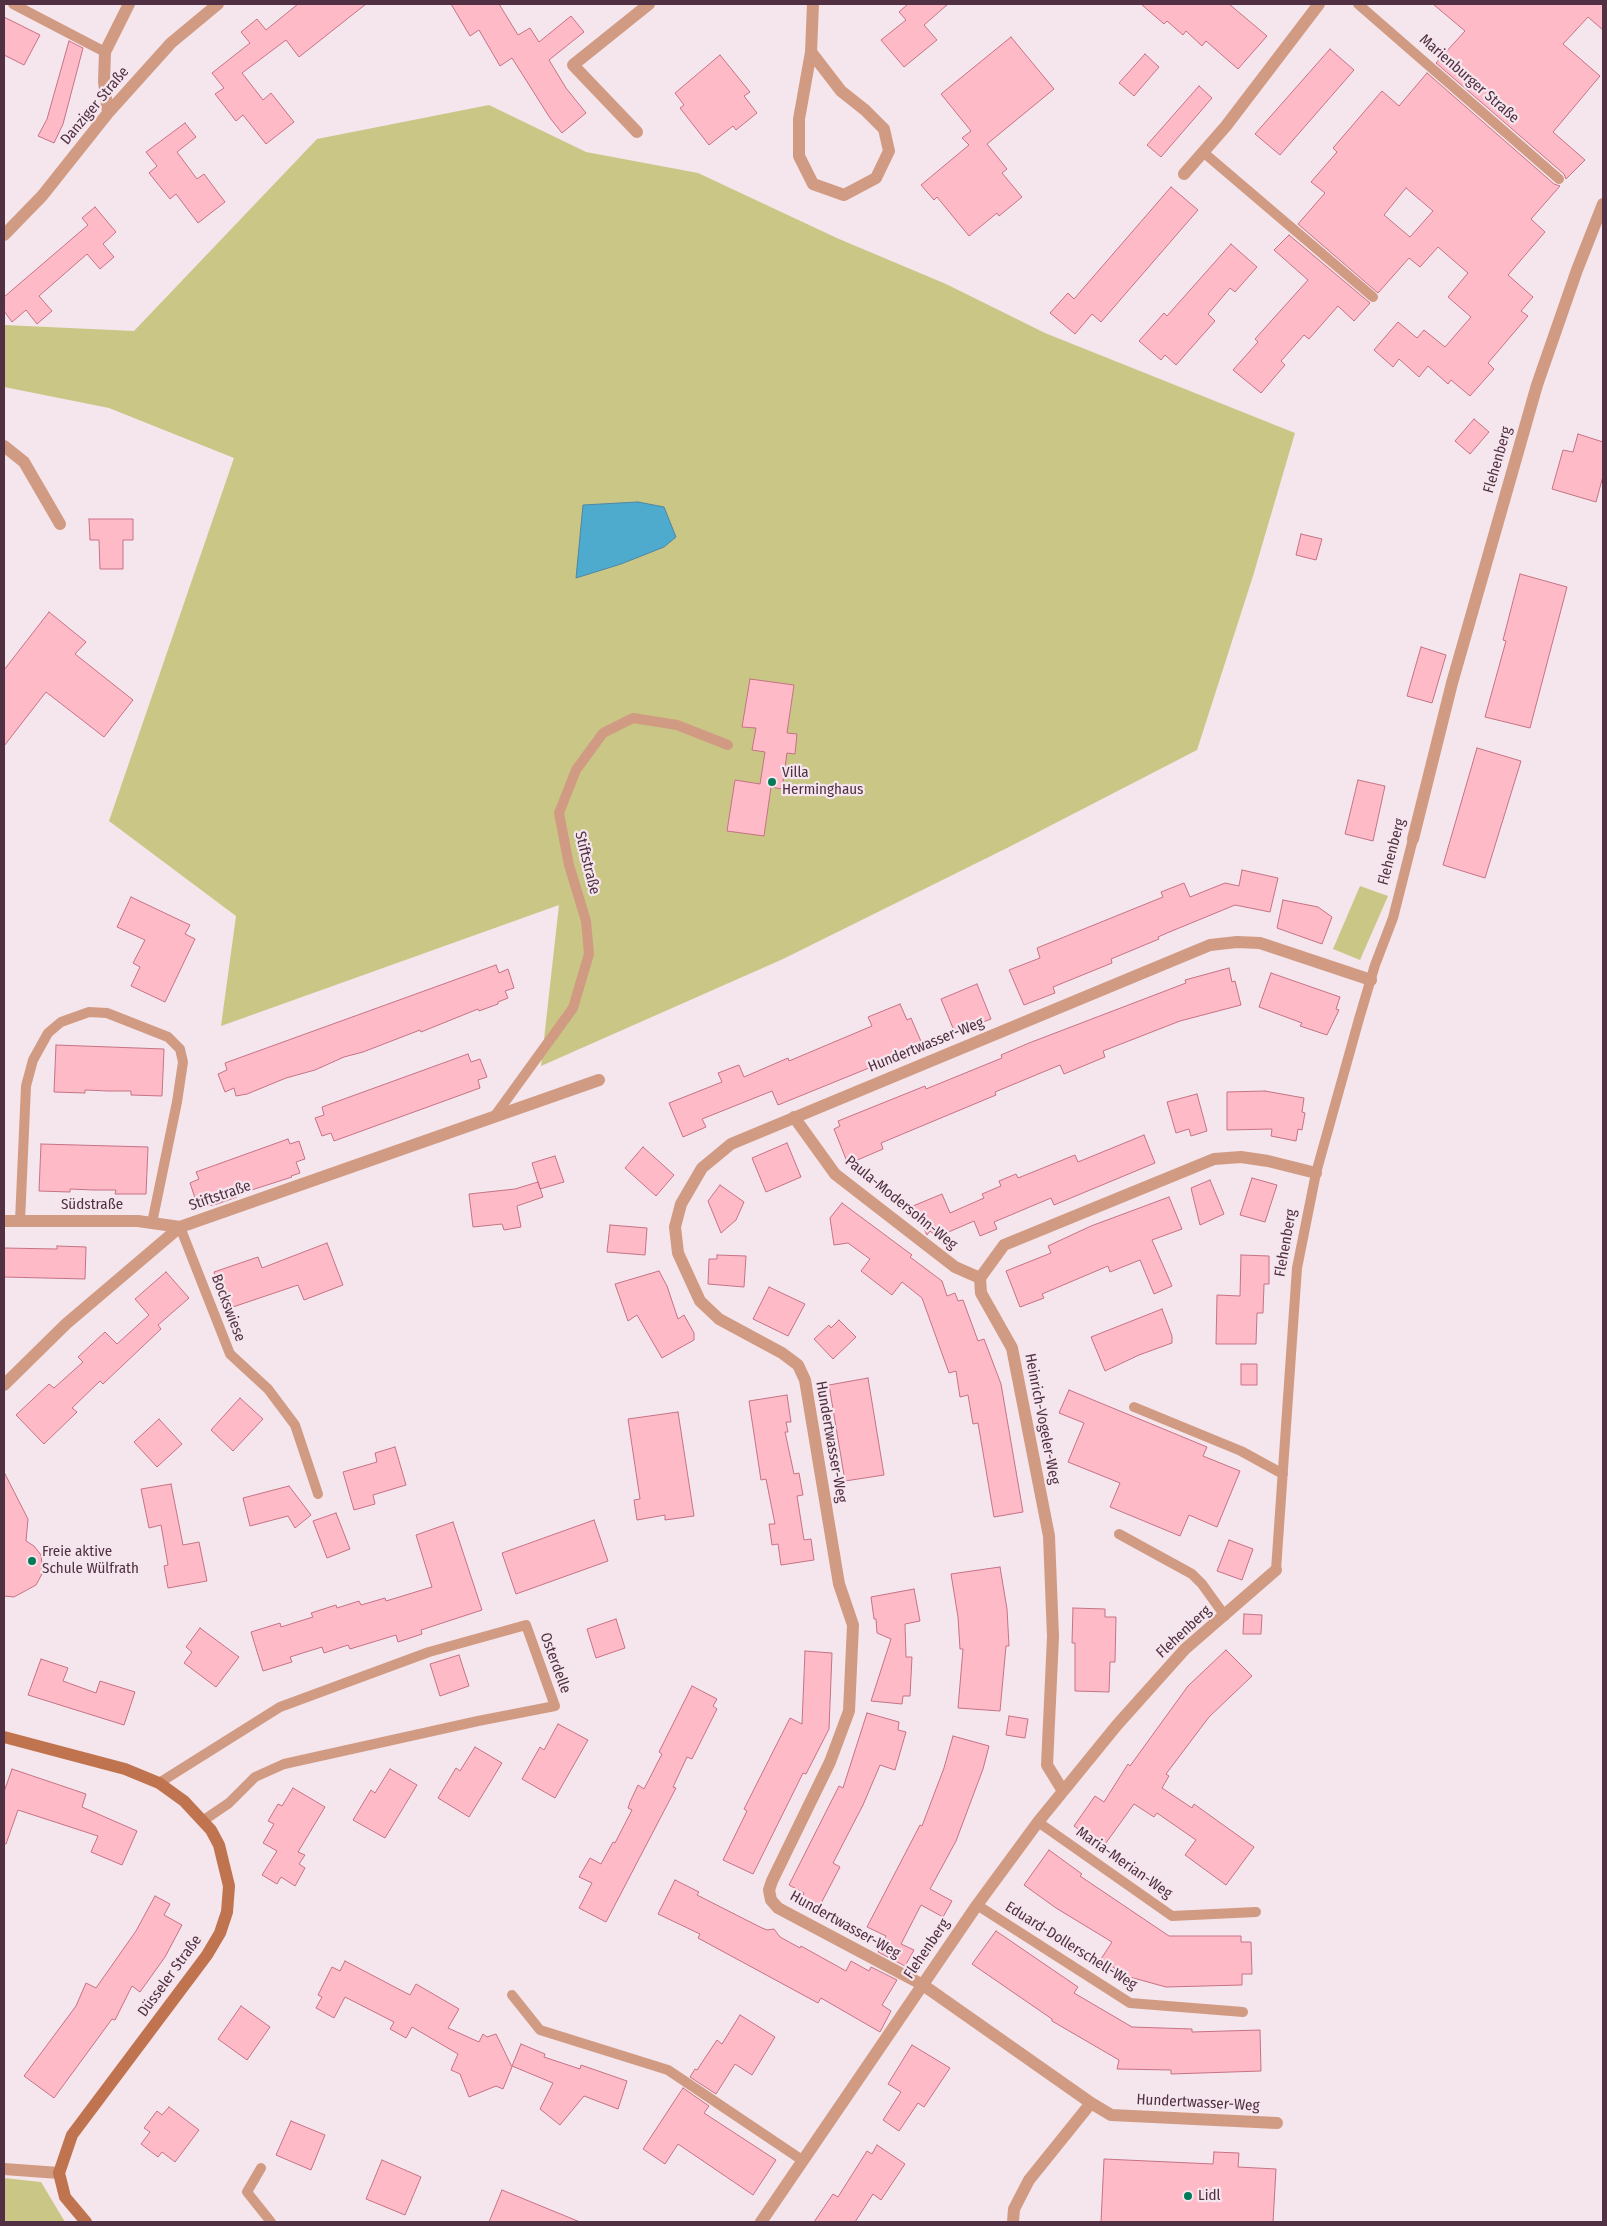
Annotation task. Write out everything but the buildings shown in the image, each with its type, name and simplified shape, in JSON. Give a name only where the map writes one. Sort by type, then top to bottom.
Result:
[{"type":"main road","name":"Düsseler Straße","points":[[4,1737],[125,1769],[159,1782],[184,1801],[204,1820],[219,1845],[229,1886],[227,1912],[220,1933],[207,1955],[72,2135],[59,2173]]},
{"type":"main road","points":[[59,2173],[65,2197],[86,2222]]},
{"type":"street","points":[[108,113],[104,82],[105,52],[129,4]]},
{"type":"street","name":"Danziger Straße","points":[[4,235],[42,196],[108,113],[171,44],[218,4]]},
{"type":"street","points":[[637,132],[573,65],[649,4]]},
{"type":"street","points":[[811,52],[841,91],[865,110],[884,129],[889,151],[876,178],[844,195],[814,184],[799,156],[799,118],[811,52],[813,4]]},
{"type":"street","points":[[1184,174],[1226,126],[1319,4]]},
{"type":"street","name":"Flehenberg","points":[[1413,839],[1452,683],[1537,386],[1577,270],[1603,204]]},
{"type":"street","points":[[4,446],[24,462],[60,524]]},
{"type":"street","name":"Hundertwasser-Weg","points":[[1277,2123],[1111,2115],[922,1985],[778,1908],[771,1900],[769,1890],[840,1739],[849,1711],[853,1625],[840,1584],[805,1380],[798,1365],[782,1353],[719,1318],[700,1301],[678,1253],[675,1227],[681,1204],[702,1168],[731,1144],[1210,945],[1237,942],[1260,943],[1371,980]]},
{"type":"street","name":"Stiftstraße","points":[[4,1385],[66,1324],[180,1227],[599,1080]]},
{"type":"street","name":"Paula-Modersohn-Weg","points":[[794,1117],[836,1174],[955,1268],[980,1278]]},
{"type":"street","points":[[980,1278],[1004,1245],[1214,1159],[1242,1157],[1268,1161],[1316,1173]]},
{"type":"street","name":"Südstraße","points":[[4,1221],[138,1221],[180,1227]]},
{"type":"street","name":"Heinrich-Vogeler-Weg","points":[[980,1278],[981,1293],[1012,1348],[1049,1536],[1053,1637],[1047,1765],[1063,1792]]},
{"type":"street","name":"Flehenberg","points":[[761,2222],[977,1905],[1038,1822],[1117,1725],[1186,1649],[1276,1570]]},
{"type":"street","points":[[1013,2222],[1014,2209],[1028,2180],[1091,2103]]},
{"type":"street","points":[[4,2169],[59,2173]]},
{"type":"lane","points":[[13,4],[105,52]]},
{"type":"lane","name":"Marienburger Straße","points":[[1358,4],[1559,179]]},
{"type":"lane","points":[[1203,152],[1373,296]]},
{"type":"lane","name":"Stiftstraße","points":[[494,1117],[573,1008],[589,954],[586,921],[569,865],[559,813],[576,770],[603,733],[633,718],[678,725],[728,745]]},
{"type":"lane","name":"Flehenberg","points":[[1276,1570],[1297,1268],[1316,1173],[1371,980],[1393,918],[1413,839]]},
{"type":"lane","points":[[20,1221],[26,1086],[32,1060],[48,1032],[61,1022],[89,1012],[107,1013],[168,1037],[180,1049],[183,1062],[177,1102],[152,1223]]},
{"type":"lane","name":"Bockswiese","points":[[180,1227],[230,1354],[268,1390],[295,1425],[318,1494]]},
{"type":"lane","points":[[1134,1407],[1241,1451],[1283,1474]]},
{"type":"lane","points":[[1119,1534],[1192,1574],[1202,1584],[1225,1616]]},
{"type":"lane","name":"Osterdelle","points":[[159,1782],[280,1708],[428,1652],[526,1625],[555,1706],[284,1764],[255,1777],[229,1803],[204,1820]]},
{"type":"lane","name":"Maria-Merian-Weg","points":[[1038,1822],[1172,1916],[1256,1912]]},
{"type":"lane","name":"Eduard-Dollerschell-Weg","points":[[977,1905],[1130,2003],[1243,2012]]},
{"type":"lane","points":[[512,1995],[540,2030],[668,2070],[802,2160]]},
{"type":"lane","points":[[261,2168],[247,2192],[271,2222]]},
{"type":"shaded area","points":[[489,105],[586,152],[698,173],[839,239],[946,284],[1045,333],[1295,433],[1253,576],[1197,750],[1011,846],[783,959],[541,1066],[559,905],[221,1026],[236,916],[109,821],[234,458],[109,408],[4,387],[4,325],[134,331],[317,139]]},
{"type":"shaded area","points":[[1360,886],[1388,896],[1360,960],[1333,949]]},
{"type":"shaded area","points":[[4,2178],[41,2182],[65,2222],[4,2222]]},
{"type":"water","points":[[638,502],[664,507],[676,537],[664,547],[621,564],[576,578],[583,505]]},
{"type":"place","name":"Villa Herminghaus","points":[[772,782]]},
{"type":"place","name":"Freie aktive Schule Wülfrath","points":[[32,1561]]},
{"type":"place","name":"Lidl","points":[[1188,2196]]}]
